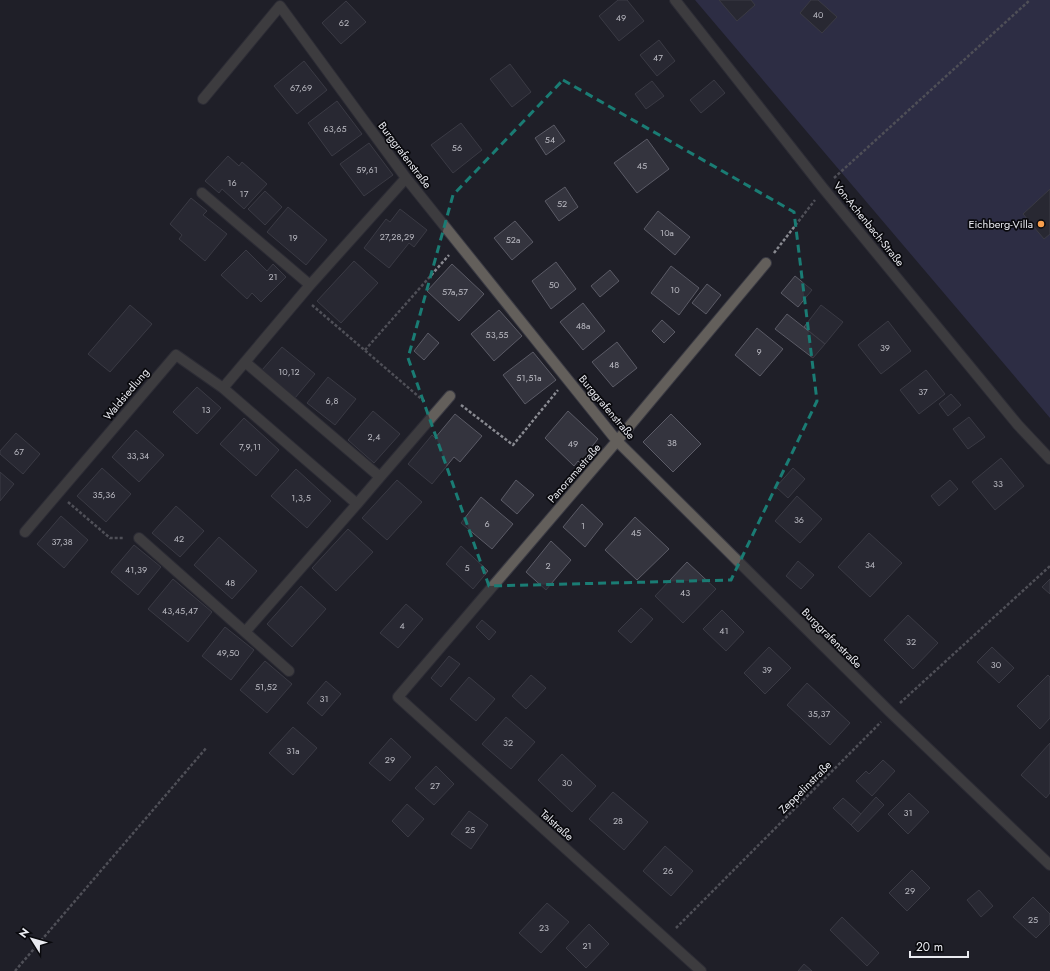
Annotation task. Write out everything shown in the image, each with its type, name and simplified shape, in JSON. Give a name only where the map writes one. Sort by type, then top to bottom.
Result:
[{"type":"street","name":"Von-Achenbach-Straße","points":[[675,0],[824,188],[1018,425],[1050,458]]},
{"type":"street","name":"Burggrafenstraße","points":[[203,99],[280,6],[406,178],[617,441],[890,712],[1050,865]]},
{"type":"street","points":[[223,388],[310,285],[406,178]]},
{"type":"street","points":[[202,193],[310,285]]},
{"type":"street","name":"Panoramastraße","points":[[398,697],[617,441],[766,263]]},
{"type":"street","name":"Waldsiedlung","points":[[25,532],[176,355],[223,388],[357,504]]},
{"type":"street","points":[[245,362],[380,477]]},
{"type":"street","points":[[245,632],[450,396]]},
{"type":"street","points":[[139,538],[289,671]]},
{"type":"street","name":"Talstraße","points":[[398,697],[701,971]]},
{"type":"path","points":[[766,263],[824,188],[1030,0]]},
{"type":"path","points":[[365,350],[459,244]]},
{"type":"path","points":[[301,296],[437,411]]},
{"type":"path","points":[[450,396],[513,445],[568,379]]},
{"type":"path","points":[[58,493],[110,538],[139,538]]},
{"type":"path","name":"Zeppelinstraße","points":[[666,939],[890,712],[1050,566]]},
{"type":"path","points":[[15,971],[207,747]]},
{"type":"highlighted area","points":[[563,80],[794,212],[817,401],[731,580],[489,586],[408,358],[453,195]]},
{"type":"shaded area","points":[[695,0],[1050,0],[1050,418]]},
{"type":"building","points":[[618,0],[627,0],[644,21],[619,41],[599,16]]},
{"type":"building","points":[[719,0],[751,0],[755,5],[737,21]]},
{"type":"building","points":[[811,0],[818,0],[837,17],[822,33],[800,13]]},
{"type":"building","points":[[346,1],[366,22],[341,44],[322,23]]},
{"type":"building","points":[[659,40],[675,61],[657,76],[640,55]]},
{"type":"building","points":[[304,61],[327,90],[297,114],[274,86]]},
{"type":"building","points":[[510,64],[531,92],[512,107],[490,79]]},
{"type":"building","points":[[714,80],[725,93],[701,113],[690,100]]},
{"type":"building","points":[[652,81],[664,96],[646,109],[635,94]]},
{"type":"building","points":[[337,101],[362,134],[332,156],[308,123]]},
{"type":"building","points":[[461,123],[482,150],[453,173],[431,145]]},
{"type":"building","points":[[554,125],[565,141],[546,155],[535,138]]},
{"type":"building","points":[[647,139],[669,169],[637,193],[614,163]]},
{"type":"building","points":[[369,143],[393,175],[364,196],[340,164]]},
{"type":"building","points":[[228,156],[239,166],[242,162],[267,184],[244,209],[222,189],[219,193],[205,181]]},
{"type":"building","points":[[565,187],[578,207],[559,221],[545,201]]},
{"type":"building","name":"Eichberg-Villa","points":[[1050,189],[1050,234],[1044,239],[1023,214]]},
{"type":"building","points":[[265,191],[282,207],[265,225],[248,209]]},
{"type":"building","points":[[191,198],[207,211],[203,215],[227,234],[205,261],[179,239],[182,235],[170,224]]},
{"type":"building","points":[[288,207],[327,240],[306,265],[267,232]]},
{"type":"building","points":[[400,209],[427,230],[414,247],[409,243],[389,268],[364,248],[386,219],[390,222]]},
{"type":"building","points":[[658,211],[690,237],[675,255],[644,229]]},
{"type":"building","points":[[515,221],[533,242],[512,260],[494,238]]},
{"type":"building","points":[[246,250],[267,271],[273,264],[286,277],[261,302],[252,293],[247,299],[221,275]]},
{"type":"building","points":[[354,261],[378,283],[341,323],[317,301]]},
{"type":"building","points":[[556,262],[576,289],[551,309],[532,281]]},
{"type":"building","points":[[452,264],[484,294],[459,321],[427,291]]},
{"type":"building","points":[[671,266],[699,288],[679,315],[651,293]]},
{"type":"building","points":[[610,270],[619,281],[600,297],[591,286]]},
{"type":"building","points":[[795,276],[812,290],[798,307],[781,293]]},
{"type":"building","points":[[707,284],[721,295],[706,314],[692,303]]},
{"type":"building","points":[[583,303],[605,331],[583,350],[560,322]]},
{"type":"building","points":[[130,305],[152,324],[110,372],[88,354]]},
{"type":"building","points":[[821,305],[843,322],[825,344],[804,327]]},
{"type":"building","points":[[499,310],[522,336],[494,361],[471,334]]},
{"type":"building","points":[[787,314],[825,344],[813,358],[775,329]]},
{"type":"building","points":[[662,320],[675,332],[664,343],[652,331]]},
{"type":"building","points":[[888,321],[911,351],[881,374],[858,345]]},
{"type":"building","points":[[757,328],[783,349],[760,376],[735,355]]},
{"type":"building","points":[[428,333],[439,343],[424,360],[414,351]]},
{"type":"building","points":[[617,342],[637,368],[613,387],[592,362]]},
{"type":"building","points":[[282,347],[315,374],[295,398],[262,370]]},
{"type":"building","points":[[533,352],[556,380],[525,404],[503,375]]},
{"type":"building","points":[[926,370],[945,394],[919,414],[900,390]]},
{"type":"building","points":[[328,377],[356,399],[335,425],[307,403]]},
{"type":"building","points":[[197,387],[221,408],[197,434],[173,412]]},
{"type":"building","points":[[951,394],[961,405],[948,416],[939,404]]},
{"type":"building","points":[[373,411],[400,434],[374,463],[348,440]]},
{"type":"building","points":[[568,411],[598,439],[589,450],[595,456],[584,467],[578,461],[574,466],[545,438]]},
{"type":"building","points":[[455,414],[482,436],[460,462],[454,457],[432,484],[408,464],[432,435],[435,438]]},
{"type":"building","points":[[671,414],[701,444],[673,472],[643,442]]},
{"type":"building","points":[[969,417],[985,437],[968,449],[953,429]]},
{"type":"building","points":[[244,418],[279,450],[256,476],[220,444]]},
{"type":"building","points":[[136,430],[164,455],[139,482],[112,457]]},
{"type":"building","points":[[16,433],[40,454],[23,474],[0,454],[0,451]]},
{"type":"building","points":[[1001,458],[1024,486],[995,510],[972,482]]},
{"type":"building","points":[[102,468],[131,494],[106,522],[77,496]]},
{"type":"building","points":[[793,468],[805,479],[788,498],[776,487]]},
{"type":"building","points":[[296,469],[331,501],[307,528],[271,496]]},
{"type":"building","points":[[0,472],[14,484],[0,501]]},
{"type":"building","points":[[397,480],[422,502],[387,540],[362,518]]},
{"type":"building","points":[[516,480],[534,495],[517,514],[501,500]]},
{"type":"building","points":[[950,480],[958,489],[939,506],[931,496]]},
{"type":"building","points":[[797,496],[822,519],[800,543],[775,521]]},
{"type":"building","points":[[481,497],[513,524],[492,549],[461,523]]},
{"type":"building","points":[[582,504],[603,524],[585,547],[563,527]]},
{"type":"building","points":[[176,506],[204,531],[180,557],[152,533]]},
{"type":"building","points":[[61,516],[88,540],[64,568],[37,544]]},
{"type":"building","points":[[635,517],[669,549],[637,580],[605,550]]},
{"type":"building","points":[[348,529],[373,552],[336,591],[312,568]]},
{"type":"building","points":[[869,533],[902,563],[870,597],[838,567]]},
{"type":"building","points":[[219,537],[257,571],[232,599],[194,565]]},
{"type":"building","points":[[551,541],[571,560],[546,590],[526,572]]},
{"type":"building","points":[[134,545],[161,567],[138,595],[111,572]]},
{"type":"building","points":[[461,546],[488,571],[473,589],[446,564]]},
{"type":"building","points":[[798,561],[814,575],[801,589],[786,576]]},
{"type":"building","points":[[687,562],[716,589],[683,623],[655,596]]},
{"type":"building","points":[[173,579],[212,612],[188,642],[148,609]]},
{"type":"building","points":[[1050,579],[1050,594],[1042,587]]},
{"type":"building","points":[[301,586],[326,609],[292,647],[267,624]]},
{"type":"building","points":[[406,604],[423,619],[398,648],[380,633]]},
{"type":"building","points":[[641,608],[653,619],[631,643],[618,631]]},
{"type":"building","points":[[722,610],[744,632],[726,651],[703,629]]},
{"type":"building","points":[[908,615],[938,643],[913,669],[884,640]]},
{"type":"building","points":[[482,620],[496,632],[489,640],[476,627]]},
{"type":"building","points":[[225,627],[254,650],[231,680],[202,656]]},
{"type":"building","points":[[769,647],[791,668],[765,694],[744,673]]},
{"type":"building","points":[[992,647],[1014,668],[999,683],[977,662]]},
{"type":"building","points":[[449,656],[460,664],[441,687],[431,678]]},
{"type":"building","points":[[265,661],[292,684],[267,713],[240,690]]},
{"type":"building","points":[[531,675],[546,688],[526,709],[512,696]]},
{"type":"building","points":[[1048,675],[1050,677],[1050,718],[1040,729],[1017,706]]},
{"type":"building","points":[[469,677],[495,699],[476,721],[450,699]]},
{"type":"building","points":[[326,681],[341,694],[322,716],[307,703]]},
{"type":"building","points":[[807,683],[850,723],[830,745],[787,705]]},
{"type":"building","points":[[506,717],[535,742],[511,769],[482,744]]},
{"type":"building","points":[[293,727],[317,748],[293,775],[269,753]]},
{"type":"building","points":[[391,738],[411,757],[390,781],[369,763]]},
{"type":"building","points":[[1050,743],[1050,793],[1046,798],[1021,775]]},
{"type":"building","points":[[562,754],[596,786],[572,812],[538,780]]},
{"type":"building","points":[[883,760],[895,771],[872,796],[856,781],[866,771],[869,774]]},
{"type":"building","points":[[436,766],[454,784],[434,805],[415,788]]},
{"type":"building","points":[[613,792],[648,822],[624,850],[589,819]]},
{"type":"building","points":[[909,793],[929,812],[908,834],[888,814]]},
{"type":"building","points":[[876,797],[884,805],[858,832],[851,825]]},
{"type":"building","points":[[843,798],[861,814],[851,825],[833,808]]},
{"type":"building","points":[[407,804],[424,819],[408,837],[392,821]]},
{"type":"building","points":[[469,811],[488,825],[471,849],[451,834]]},
{"type":"building","points":[[665,846],[693,871],[671,896],[643,871]]},
{"type":"building","points":[[912,870],[930,888],[907,911],[889,893]]},
{"type":"building","points":[[979,890],[993,906],[981,917],[967,900]]},
{"type":"building","points":[[1033,897],[1050,914],[1050,924],[1036,938],[1013,917]]},
{"type":"building","points":[[547,903],[569,922],[541,953],[519,933]]},
{"type":"building","points":[[842,917],[879,953],[867,966],[830,930]]},
{"type":"building","points":[[589,924],[609,944],[586,968],[566,948]]},
{"type":"building","points":[[804,964],[812,971],[798,971]]},
{"type":"place","name":"Eichberg-Villa","points":[[1041,224]]}]
